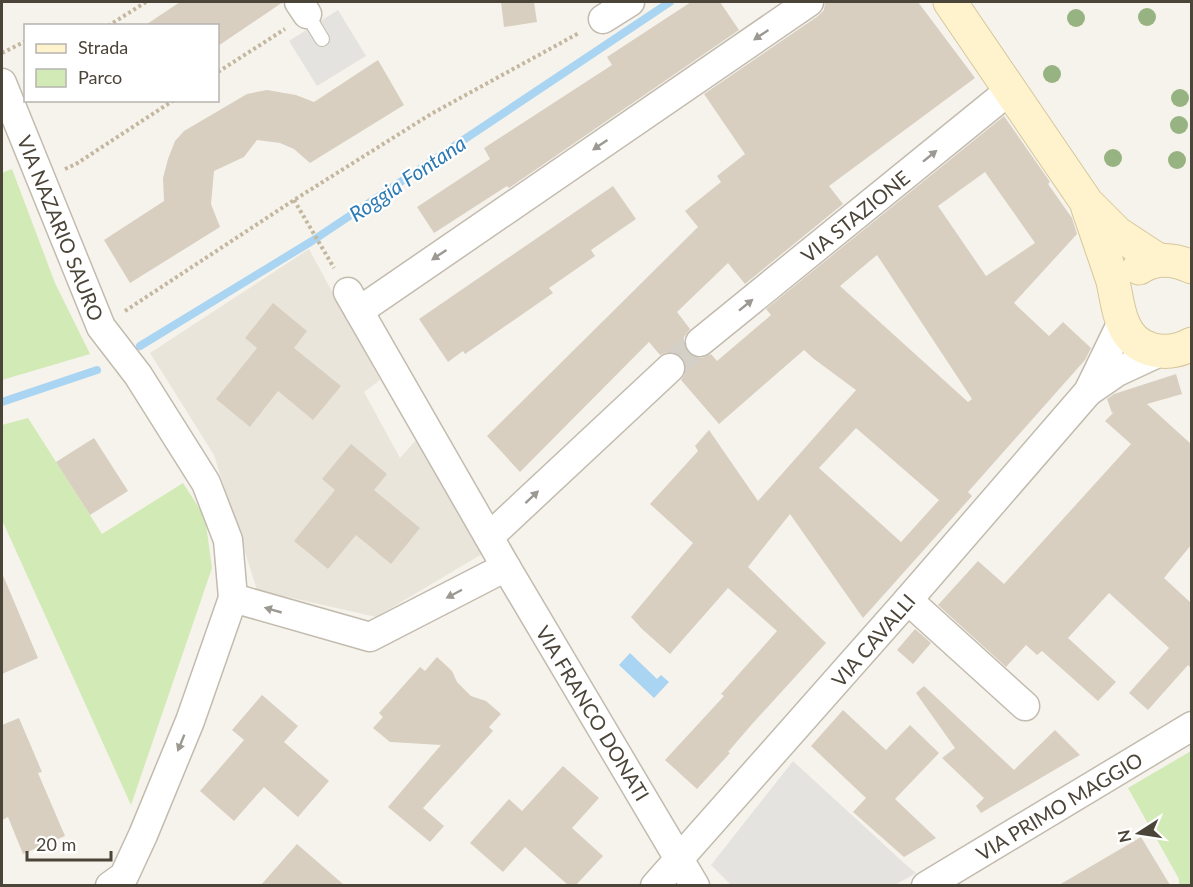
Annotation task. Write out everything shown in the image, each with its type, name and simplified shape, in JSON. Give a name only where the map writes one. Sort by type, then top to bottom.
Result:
[{"type":"street","points":[[603,20],[630,2]]},
{"type":"street","points":[[354,301],[809,2]]},
{"type":"street","points":[[950,2],[1087,203],[1117,232],[1180,261]]},
{"type":"street","name":"VIA NAZARIO SAURO","points":[[2,83],[105,333]]},
{"type":"street","name":"VIA STAZIONE","points":[[700,342],[1010,90]]},
{"type":"street","points":[[1087,203],[1121,314],[1132,338],[1145,348],[1181,350]]},
{"type":"street","points":[[1121,314],[1125,283],[1136,271],[1143,265],[1180,261]]},
{"type":"street","name":"VIA FRANCO DONATI","points":[[354,301],[506,567],[695,885]]},
{"type":"street","name":"VIA CAVALLI","points":[[1088,392],[1121,314]]},
{"type":"street","points":[[105,333],[138,375],[206,483],[228,540],[233,598],[189,721],[143,835],[124,876],[110,885]]},
{"type":"street","name":"VIA CAVALLI","points":[[655,885],[908,600],[1088,392],[1117,372],[1181,350]]},
{"type":"street","points":[[489,537],[670,368]]},
{"type":"street","points":[[233,598],[370,637],[506,567]]},
{"type":"street","points":[[908,600],[1025,706]]},
{"type":"street","name":"VIA PRIMO MAGGIO","points":[[926,885],[1191,726]]},
{"type":"lane","points":[[303,8],[322,39]]},
{"type":"path","points":[[111,24],[146,2]]},
{"type":"path","points":[[219,71],[303,8]]},
{"type":"path","points":[[105,333],[294,200],[431,114],[603,20]]},
{"type":"path","points":[[2,52],[24,42]]},
{"type":"path","points":[[40,179],[76,164],[171,102]]},
{"type":"path","points":[[294,200],[354,301]]},
{"type":"shaded area","points":[[338,10],[366,56],[317,86],[289,41]]},
{"type":"shaded area","points":[[309,249],[380,380],[364,392],[400,458],[417,439],[482,554],[376,617],[257,590],[214,455],[150,353]]},
{"type":"shaded area","points":[[793,761],[916,873],[895,885],[731,885],[711,865]]},
{"type":"green space","points":[[12,169],[55,283],[90,354],[2,380],[2,173]]},
{"type":"green space","points":[[28,418],[102,534],[183,483],[205,517],[212,568],[131,805],[2,520],[2,425]]},
{"type":"green space","points":[[1191,751],[1191,885],[1179,885],[1179,879],[1128,788]]},
{"type":"water","points":[[630,653],[657,679],[661,675],[669,682],[654,698],[619,665]]},
{"type":"building","points":[[180,2],[283,2],[219,45],[219,24],[147,24]]},
{"type":"building","points":[[501,2],[534,2],[537,22],[504,27]]},
{"type":"building","points":[[691,2],[720,2],[739,30],[509,188],[507,186],[434,233],[417,207],[490,159],[484,148],[612,65],[607,57]]},
{"type":"building","points":[[825,2],[918,2],[975,78],[829,186],[843,204],[745,284],[728,263],[677,312],[690,329],[684,337],[687,352],[694,357],[702,358],[711,354],[717,361],[771,315],[766,309],[1004,116],[1050,182],[1048,184],[1072,218],[1077,234],[1014,303],[1049,336],[1063,322],[1091,348],[1085,360],[968,492],[972,496],[863,618],[790,514],[748,567],[826,643],[697,789],[665,760],[724,696],[721,694],[777,631],[728,588],[670,654],[642,629],[631,617],[693,543],[650,504],[698,451],[695,446],[709,430],[758,501],[856,390],[804,350],[719,424],[681,380],[686,372],[686,364],[682,357],[674,352],[660,355],[649,342],[520,472],[487,436],[698,227],[685,211],[721,182],[717,176],[745,154],[704,94],[824,10]],"holes":[[[985,172],[1035,243],[986,276],[938,206]],[[877,255],[972,399],[968,402],[840,286]],[[856,428],[939,500],[901,542],[819,468]]]},
{"type":"building","points":[[378,60],[404,105],[310,163],[294,149],[280,143],[257,140],[244,157],[214,171],[211,204],[220,227],[130,283],[104,240],[164,201],[163,178],[168,159],[175,141],[184,131],[247,94],[267,90],[296,95],[314,102]]},
{"type":"building","points":[[613,186],[636,219],[591,250],[595,256],[549,288],[553,293],[465,354],[463,351],[448,362],[419,319]]},
{"type":"building","points":[[273,303],[307,331],[294,348],[341,386],[313,420],[278,391],[250,427],[216,399],[257,348],[245,338]]},
{"type":"building","points":[[1176,374],[1182,394],[1147,404],[1191,444],[1191,545],[1164,578],[1191,603],[1191,668],[1188,665],[1148,710],[1129,693],[1169,648],[1109,593],[1068,638],[1116,682],[1098,701],[1042,651],[1037,655],[1026,645],[1006,667],[938,605],[978,561],[1004,584],[1131,444],[1105,421],[1114,412],[1112,413],[1107,399],[1114,394]]},
{"type":"building","points":[[94,438],[128,491],[90,515],[56,462]]},
{"type":"building","points":[[351,444],[387,474],[374,490],[420,528],[391,564],[356,535],[328,569],[294,541],[335,490],[322,479]]},
{"type":"building","points":[[2,573],[38,658],[2,674]]},
{"type":"building","points":[[915,629],[931,643],[913,664],[897,650]]},
{"type":"building","points":[[437,657],[452,671],[457,682],[471,696],[486,701],[501,714],[489,727],[493,731],[423,808],[444,826],[430,842],[388,807],[441,745],[390,742],[373,728],[383,717],[379,713],[420,667],[425,671]]},
{"type":"building","points":[[924,686],[1014,770],[1055,730],[1080,755],[981,813],[976,806],[984,798],[942,758],[955,748],[916,693]]},
{"type":"building","points":[[262,695],[298,726],[284,742],[329,781],[298,817],[264,787],[234,821],[200,791],[244,740],[232,730]]},
{"type":"building","points":[[843,710],[886,750],[910,725],[939,753],[895,799],[936,838],[904,857],[853,812],[866,798],[811,746]]},
{"type":"building","points":[[19,718],[42,772],[38,773],[65,836],[23,854],[8,817],[2,820],[2,725]]},
{"type":"building","points":[[563,766],[599,798],[572,828],[603,856],[576,885],[568,885],[525,847],[503,872],[470,843],[509,799],[522,811]]},
{"type":"building","points":[[1141,837],[1170,885],[1059,885]]},
{"type":"building","points":[[297,844],[344,885],[261,885]]},
{"type":"waterway","name":"Roggia Fontana","points":[[140,346],[312,241],[670,2]]},
{"type":"waterway","name":"Roggia Fontana","points":[[2,402],[97,370]]},
{"type":"tunnel","points":[[670,368],[700,342]]}]
